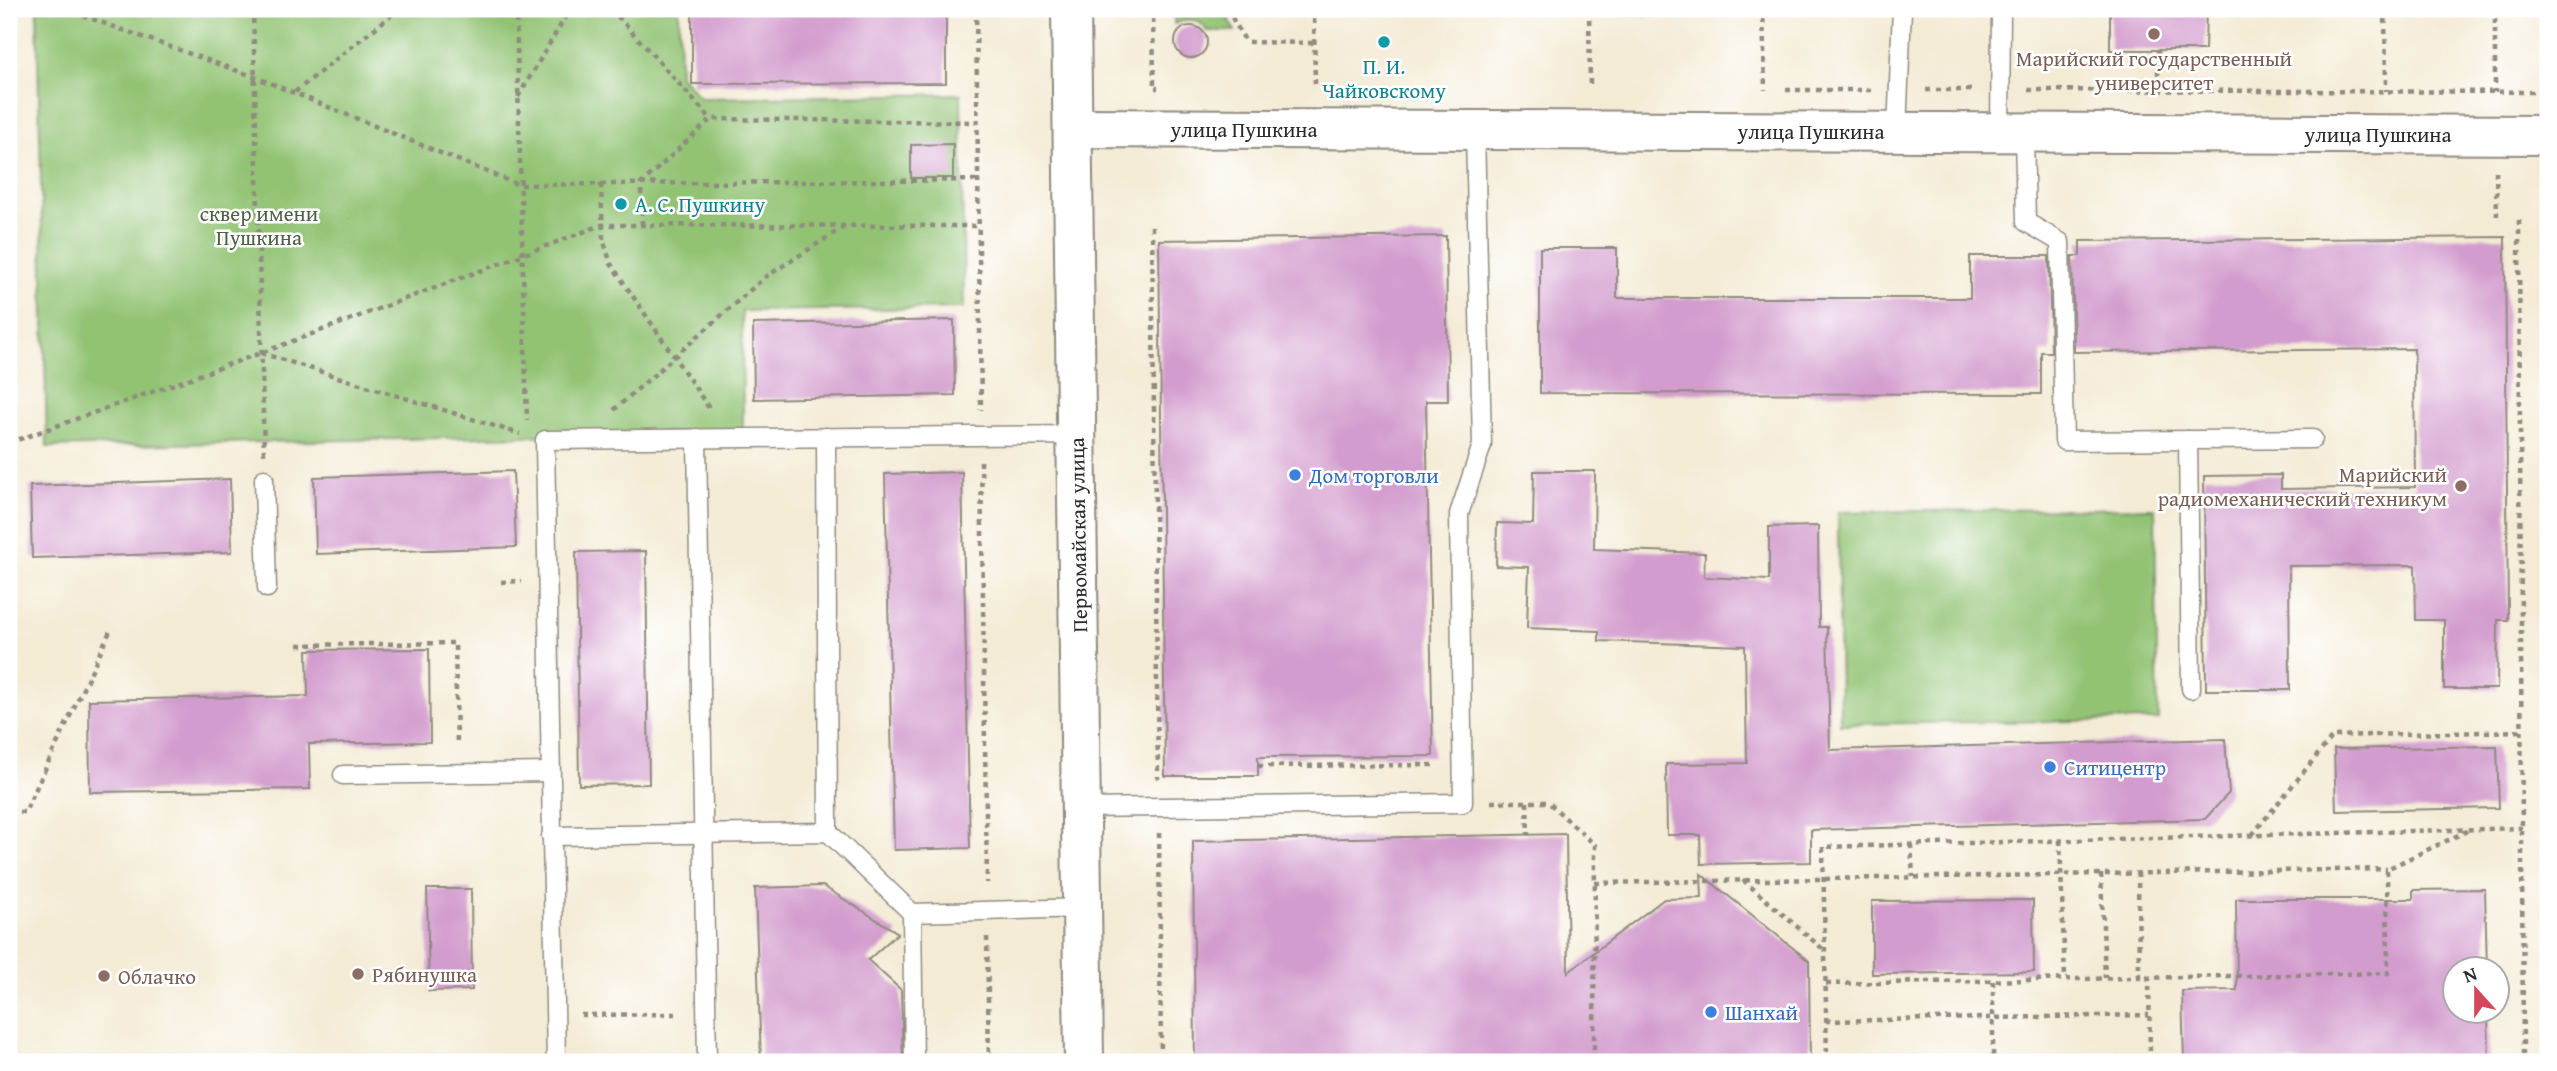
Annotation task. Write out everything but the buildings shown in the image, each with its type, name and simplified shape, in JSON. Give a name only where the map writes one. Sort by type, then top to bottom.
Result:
[{"type":"street","name":"Первомайская улица","points":[[1071,9],[1084,1062]]},
{"type":"street","name":"улица Пушкина","points":[[1073,128],[2548,135]]},
{"type":"lane","points":[[1897,132],[1902,9]]},
{"type":"lane","points":[[2001,9],[2001,90],[2012,132],[2026,222],[2060,242],[2064,441],[2313,439]]},
{"type":"lane","points":[[1082,808],[1463,803],[1459,514],[1482,445],[1475,130]]},
{"type":"lane","points":[[556,1062],[550,772],[536,438],[1077,435]]},
{"type":"lane","points":[[827,437],[828,832]]},
{"type":"lane","points":[[697,438],[707,1062]]},
{"type":"lane","points":[[2188,440],[2191,689]]},
{"type":"lane","points":[[264,479],[267,589]]},
{"type":"lane","points":[[343,775],[550,772]]},
{"type":"lane","points":[[551,836],[828,832],[912,913],[915,1062]]},
{"type":"lane","points":[[912,913],[1083,908]]},
{"type":"path","points":[[64,9],[255,77],[519,185],[978,180]]},
{"type":"path","points":[[253,9],[264,479]]},
{"type":"path","points":[[295,93],[399,9]]},
{"type":"path","points":[[261,353],[536,438],[521,255],[516,9]]},
{"type":"path","points":[[517,97],[570,9]]},
{"type":"path","points":[[611,9],[711,119]]},
{"type":"path","points":[[975,9],[989,1062]]},
{"type":"path","points":[[1153,9],[1154,88],[1167,88]]},
{"type":"path","points":[[1227,9],[1246,42],[1314,43]]},
{"type":"path","points":[[1314,9],[1315,88],[1328,88]]},
{"type":"path","points":[[1589,9],[1590,89]]},
{"type":"path","points":[[1763,9],[1765,90]]},
{"type":"path","points":[[2385,9],[2386,91]]},
{"type":"path","points":[[2495,9],[2495,92]]},
{"type":"path","points":[[2158,50],[2158,90]]},
{"type":"path","points":[[1576,89],[1603,89]]},
{"type":"path","points":[[1751,90],[2548,92]]},
{"type":"path","points":[[642,226],[641,184],[711,119],[977,122]]},
{"type":"path","points":[[601,184],[606,252],[618,276],[729,438]]},
{"type":"path","points":[[2519,220],[2524,1062]]},
{"type":"path","points":[[9,443],[261,353],[602,225],[978,226]]},
{"type":"path","points":[[582,439],[764,278],[846,226]]},
{"type":"path","points":[[1152,226],[1159,545],[1161,1062]]},
{"type":"path","points":[[9,812],[24,812],[111,629]]},
{"type":"path","points":[[298,645],[455,643],[457,774]]},
{"type":"path","points":[[2252,836],[2333,736],[2522,731]]},
{"type":"path","points":[[1258,766],[1462,765]]},
{"type":"path","points":[[1158,767],[1165,767]]},
{"type":"path","points":[[1527,802],[1528,835]]},
{"type":"path","points":[[1463,803],[1548,802],[1595,845],[1594,1062]]},
{"type":"path","points":[[2149,978],[2150,1058],[2073,1061],[1828,1061],[1823,847],[2522,828]]},
{"type":"path","points":[[1595,883],[2387,869],[2470,830]]},
{"type":"path","points":[[2060,840],[2065,979]]},
{"type":"path","points":[[1911,844],[1913,877]]},
{"type":"path","points":[[1826,984],[2388,973],[2387,869]]},
{"type":"path","points":[[2138,873],[2139,978]]},
{"type":"path","points":[[2101,874],[2105,978]]},
{"type":"path","points":[[1742,880],[1825,950]]},
{"type":"path","points":[[1993,981],[1993,1059]]},
{"type":"path","points":[[555,1015],[706,1014]]},
{"type":"path","points":[[1826,1021],[2150,1015]]},
{"type":"green space","name":"сквер имени Пушкина","points":[[37,9],[679,9],[680,75],[701,98],[961,94],[964,308],[742,311],[743,431],[47,447]]},
{"type":"green space","points":[[1175,9],[1223,9],[1235,31],[1207,31],[1201,23],[1193,20],[1174,24]]},
{"type":"green space","points":[[1602,9],[1663,9],[1663,15],[1602,14]]},
{"type":"green space","points":[[1688,9],[1749,9],[1749,15],[1688,15]]},
{"type":"green space","points":[[2155,508],[2158,720],[1840,724],[1838,512]]},
{"type":"place","name":"Марийский государственный университет","points":[[2154,34]]},
{"type":"place","name":"П. И. Чайковскому","points":[[1384,42]]},
{"type":"place","name":"А. С. Пушкину","points":[[621,204]]},
{"type":"place","name":"Дом торговли","points":[[1295,475]]},
{"type":"place","name":"Марийский радиомеханический техникум","points":[[2461,486]]},
{"type":"place","name":"Ситицентр","points":[[2050,767]]},
{"type":"place","name":"Рябинушка","points":[[358,974]]},
{"type":"place","name":"Облачко","points":[[104,976]]},
{"type":"place","name":"Шанхай","points":[[1711,1012]]}]
